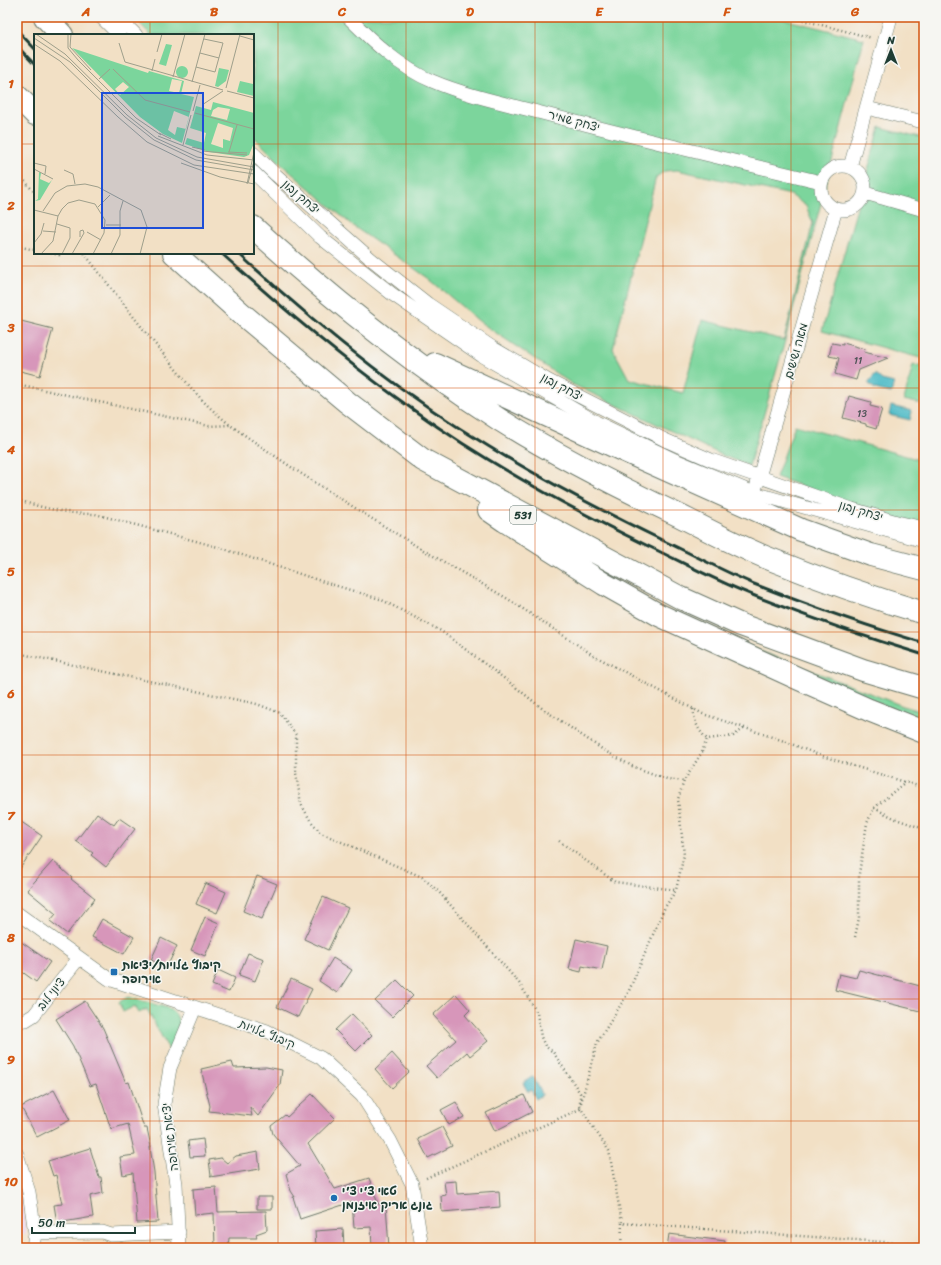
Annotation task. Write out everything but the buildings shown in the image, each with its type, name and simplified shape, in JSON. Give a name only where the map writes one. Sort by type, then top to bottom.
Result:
[{"type":"highway","points":[[45,17],[61,34]]},
{"type":"highway","points":[[17,96],[34,113]]},
{"type":"highway","points":[[254,228],[337,301],[388,342],[439,379],[502,421],[564,457],[628,491],[764,556],[883,601],[924,612]]},
{"type":"highway","name":"531","points":[[175,254],[242,314],[335,392],[423,460],[681,598],[742,625],[863,670],[924,688]]},
{"type":"highway","points":[[388,342],[801,530],[871,555],[924,569]]},
{"type":"highway","points":[[423,460],[505,521],[604,584],[659,615],[869,710],[924,732]]},
{"type":"street","points":[[100,17],[118,34]]},
{"type":"street","points":[[118,17],[135,34]]},
{"type":"street","name":"יצחק שמיר","points":[[348,17],[374,43],[404,66],[432,81],[468,93],[642,139],[821,182]]},
{"type":"street","points":[[850,167],[891,17]]},
{"type":"street","points":[[866,108],[919,120]]},
{"type":"street","name":"יצחק נבון","points":[[254,154],[276,176],[371,259],[428,304],[493,348],[549,381],[665,440],[711,460],[852,509],[924,528]]},
{"type":"street","points":[[840,166],[850,167],[859,172],[864,180],[865,193],[856,207],[846,210],[836,209],[826,202],[822,196],[821,182],[826,173],[831,169],[840,166]]},
{"type":"street","name":"יצחק נבון","points":[[254,173],[320,237],[392,294],[482,356],[596,422],[675,460],[754,493],[924,541]]},
{"type":"street","points":[[865,193],[924,210]]},
{"type":"street","name":"מאה ושישים","points":[[754,493],[836,209]]},
{"type":"street","name":"קיבוץ גלויות","points":[[17,913],[109,979],[268,1031],[321,1058],[362,1096],[390,1140],[412,1184],[422,1248]]},
{"type":"street","name":"ציוני לוב","points":[[17,1021],[26,1020],[34,1015],[79,958]]},
{"type":"street","name":"יציאת אירופה","points":[[179,1248],[176,1184],[164,1104],[170,1068],[195,1008]]},
{"type":"street","points":[[17,1154],[29,1192],[35,1233],[33,1248]]},
{"type":"street","points":[[35,1233],[102,1232],[111,1235],[179,1232]]},
{"type":"path","points":[[791,17],[884,41]]},
{"type":"path","points":[[17,172],[34,192]]},
{"type":"path","points":[[17,246],[34,250]]},
{"type":"path","points":[[85,254],[192,390],[209,407],[230,425],[294,469],[360,511],[418,547],[508,599],[593,654],[693,709],[819,755],[924,788]]},
{"type":"path","points":[[17,384],[209,426],[230,425]]},
{"type":"path","points":[[17,500],[58,511],[78,514],[95,514],[210,545],[380,599],[441,631],[543,709],[605,751],[632,766],[667,779],[684,781]]},
{"type":"path","points":[[17,653],[257,704],[280,713],[296,736],[296,773],[301,804],[310,820],[321,834],[422,877],[439,892],[519,983],[537,1013],[541,1036],[546,1046],[553,1052],[580,1093],[580,1109],[609,1151],[622,1223],[620,1248]]},
{"type":"path","points":[[693,709],[695,721],[700,732],[707,739]]},
{"type":"path","points":[[707,739],[733,736],[745,728]]},
{"type":"path","points":[[580,1109],[597,1043],[628,993],[664,909],[676,890],[684,855],[678,799],[684,781],[702,752],[707,739]]},
{"type":"path","points":[[855,937],[859,918],[859,874],[867,823],[874,808],[905,783]]},
{"type":"path","points":[[874,808],[896,819],[924,829]]},
{"type":"path","points":[[559,840],[616,882],[676,890]]},
{"type":"path","points":[[412,1184],[580,1109]]},
{"type":"path","points":[[622,1223],[924,1245]]},
{"type":"shaded area","points":[[17,1176],[23,1205],[26,1235],[17,1234]]},
{"type":"green space","points":[[133,17],[170,17],[175,21],[180,17],[775,17],[864,39],[783,348],[749,466],[724,456],[572,384],[480,322],[428,278],[353,226],[281,164],[254,137],[254,34],[150,34]],"holes":[[[677,170],[791,195],[806,206],[813,223],[784,340],[702,320],[683,393],[629,379],[613,349],[656,177],[665,171]]]},
{"type":"green space","points":[[880,127],[924,138],[924,359],[822,331]]},
{"type":"green space","points":[[913,365],[924,367],[924,392],[921,404],[904,400]]},
{"type":"green space","points":[[795,425],[924,461],[924,529],[776,477]]},
{"type":"green space","points":[[755,649],[903,706],[924,712],[924,723]]},
{"type":"green space","points":[[128,997],[168,1008],[174,1012],[177,1017],[178,1028],[170,1052],[147,1009],[139,1013],[135,1006],[123,1012],[119,1002]]},
{"type":"water","points":[[875,374],[882,380],[894,383],[891,393],[875,389],[868,383]]},
{"type":"water","points":[[891,406],[912,411],[910,420],[889,415]]},
{"type":"water","points":[[532,1077],[534,1078],[542,1094],[536,1099],[531,1090],[528,1092],[523,1083]]},
{"type":"railway","points":[[17,30],[34,48]]},
{"type":"railway","points":[[17,46],[34,64]]},
{"type":"railway","points":[[222,254],[316,335],[390,393],[442,430],[528,483],[616,530],[737,589],[793,611],[924,655]]},
{"type":"railway","points":[[239,254],[297,306],[390,380],[455,425],[531,472],[619,519],[742,579],[838,615],[924,643]]},
{"type":"place","name":"קיבוץ גלויות/יציאת אירופה","points":[[114,972]]},
{"type":"place","name":"טאי צ'י צ'י גונג אריק איזנמן","points":[[334,1198]]}]
